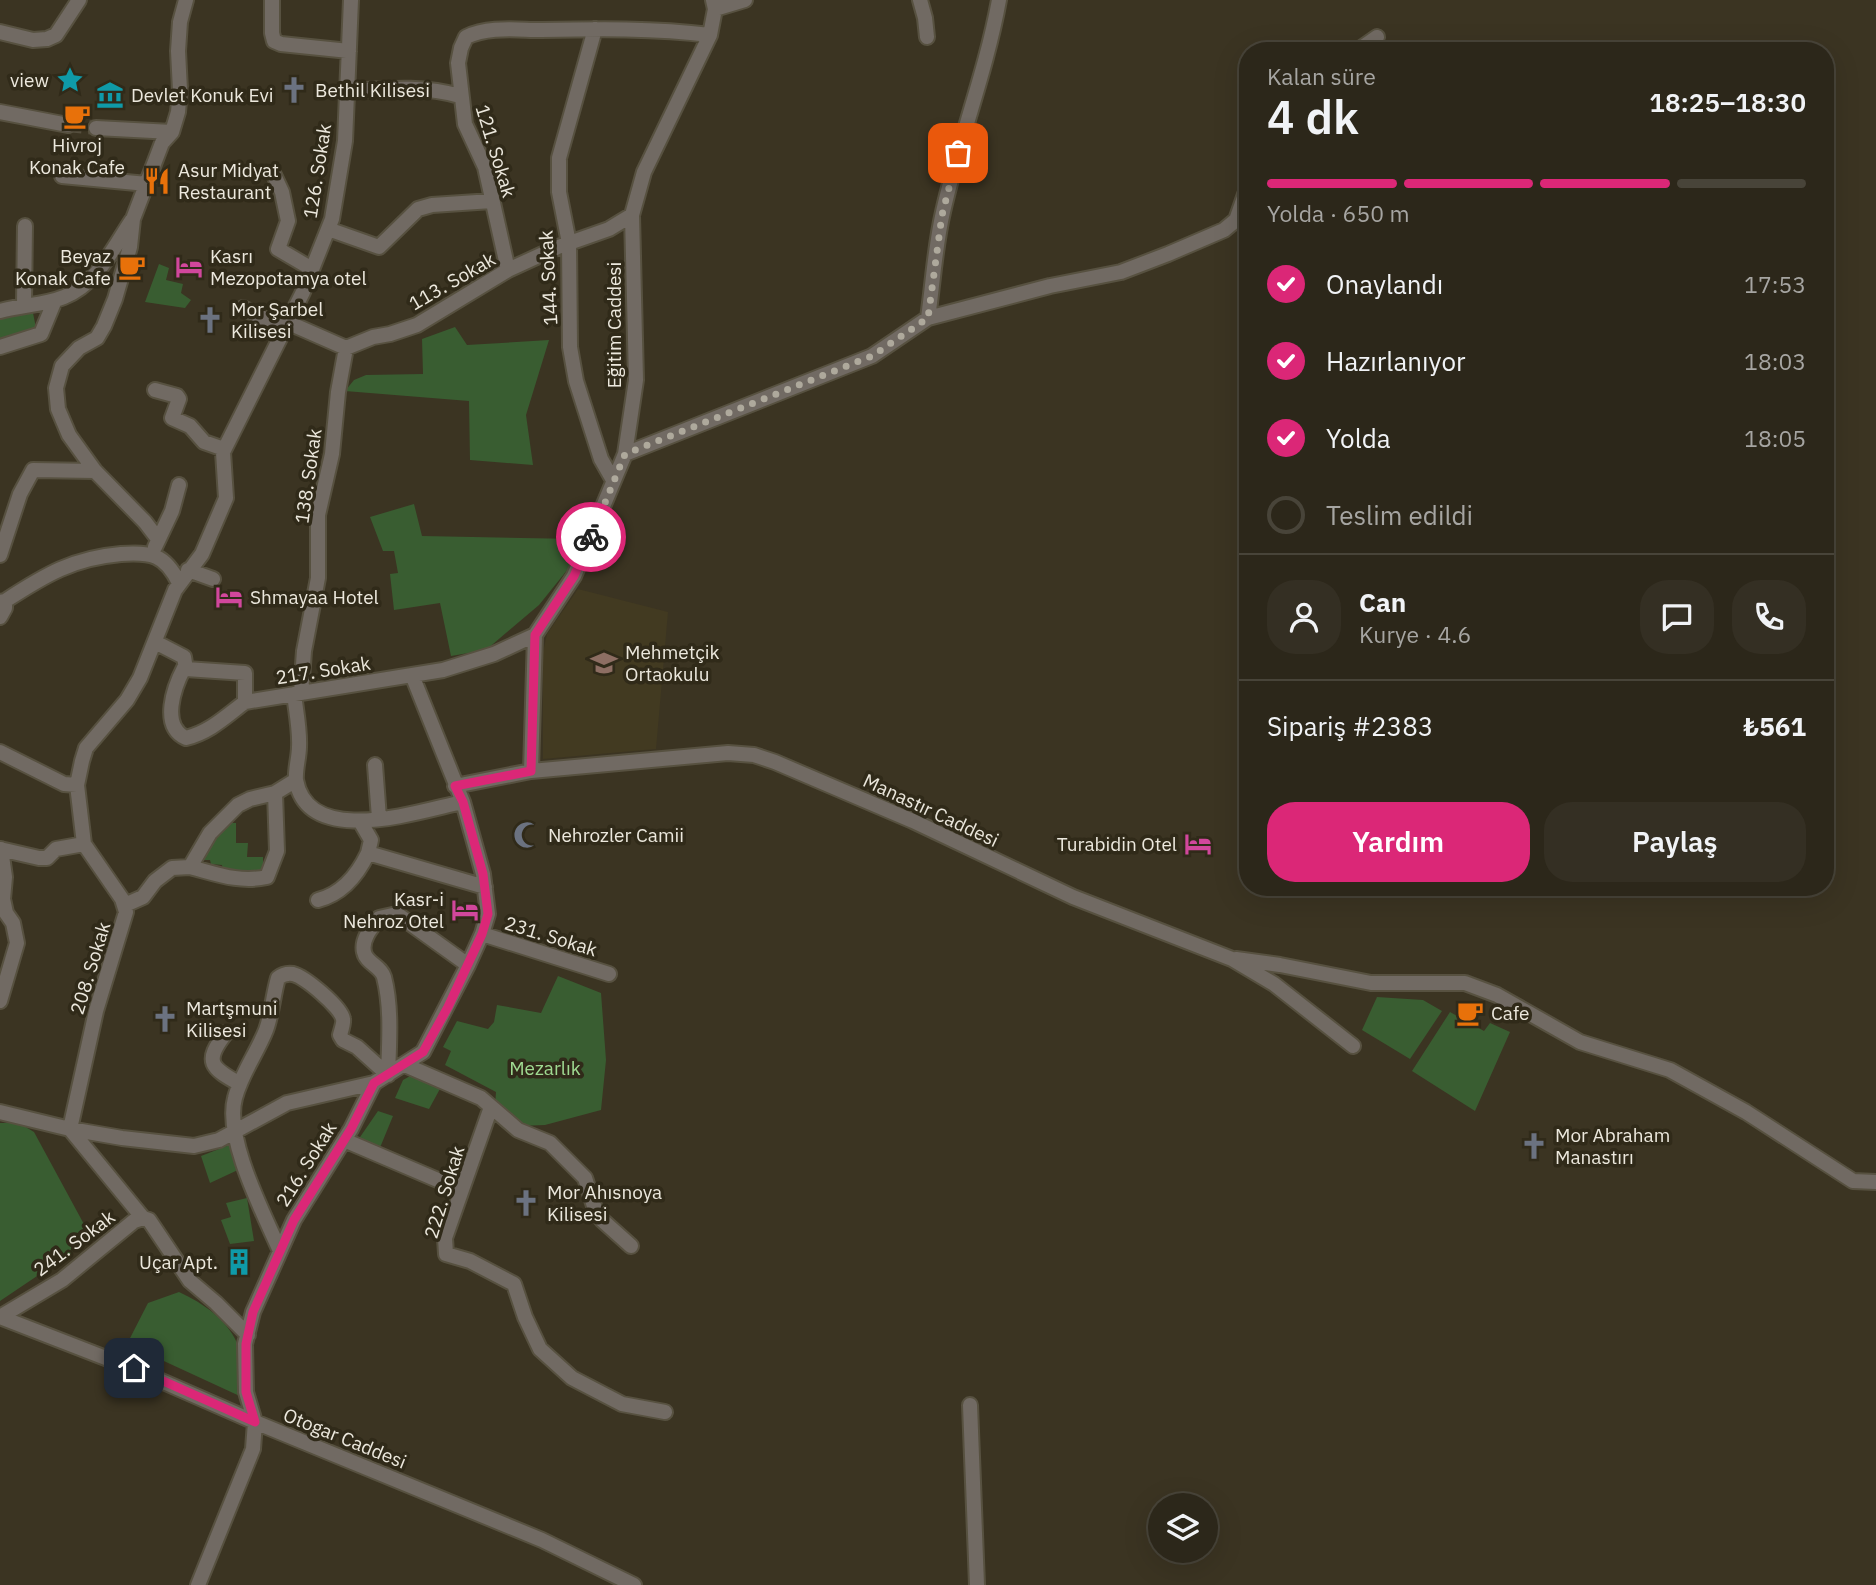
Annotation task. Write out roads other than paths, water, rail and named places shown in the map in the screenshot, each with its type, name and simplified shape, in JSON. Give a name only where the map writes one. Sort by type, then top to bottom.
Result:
[{"type":"street","points":[[0,32],[33,40],[56,35],[79,0]]},
{"type":"street","points":[[0,311],[55,299],[80,289],[87,284],[133,219],[162,143],[172,132],[178,112],[180,22],[186,0]]},
{"type":"street","points":[[272,0],[274,41],[349,51]]},
{"type":"street","name":"126. Sokak","points":[[155,642],[179,583],[202,554],[226,498],[222,465],[224,449],[287,326],[332,219],[345,141],[351,0]]},
{"type":"street","points":[[714,4],[745,0]]},
{"type":"street","points":[[920,0],[927,37]]},
{"type":"street","points":[[928,318],[942,215],[963,133],[991,43],[999,0]]},
{"type":"street","name":"Eğitim Caddesi","points":[[535,635],[574,576],[625,454],[636,380],[632,215],[644,172],[710,35],[714,4]]},
{"type":"street","name":"121. Sokak","points":[[508,270],[485,167],[465,124],[458,63],[466,37],[489,30],[595,29],[664,30],[710,35]]},
{"type":"street","name":"144. Sokak","points":[[595,29],[559,158],[559,192],[569,243],[570,347],[576,381],[601,459],[613,480]]},
{"type":"street","points":[[1370,42],[1377,37]]},
{"type":"street","points":[[347,92],[403,88],[438,90],[460,96]]},
{"type":"street","points":[[0,112],[68,125]]},
{"type":"street","points":[[96,128],[172,132]]},
{"type":"street","points":[[274,175],[282,192],[288,221],[278,249],[312,269]]},
{"type":"street","points":[[62,176],[147,184]]},
{"type":"street","points":[[328,229],[379,247],[418,209],[432,205],[492,201]]},
{"type":"street","points":[[625,454],[872,356],[928,318],[1050,286],[1121,272],[1224,230],[1236,220],[1239,212]]},
{"type":"street","name":"113. Sokak","points":[[346,348],[373,337],[417,325],[508,270],[609,229],[632,215]]},
{"type":"street","points":[[133,219],[129,251],[104,326],[97,338],[79,348],[62,366],[55,388],[58,409],[69,435],[95,471],[145,522],[158,540]]},
{"type":"street","points":[[24,304],[25,226]]},
{"type":"street","points":[[0,347],[41,334],[55,299]]},
{"type":"street","points":[[243,308],[346,348]]},
{"type":"street","name":"138. Sokak","points":[[296,780],[299,746],[297,693],[318,578],[318,515],[332,454],[338,392],[346,348]]},
{"type":"street","points":[[155,390],[177,396],[179,400],[173,418],[190,426],[204,442],[224,449]]},
{"type":"street","points":[[0,555],[20,494],[33,470],[95,471]]},
{"type":"street","points":[[151,555],[172,510],[179,485]]},
{"type":"street","points":[[0,617],[5,608],[3,602],[42,577],[80,559],[133,553],[151,555],[171,568],[179,583]]},
{"type":"street","points":[[188,570],[213,579]]},
{"type":"street","points":[[531,771],[535,635]]},
{"type":"street","name":"217. Sokak","points":[[184,668],[246,673],[245,702],[443,670],[494,654],[535,635]]},
{"type":"street","points":[[155,642],[184,657],[184,668],[175,684],[172,714],[172,726],[178,734],[186,738],[197,735],[219,724],[245,702]]},
{"type":"street","name":"208. Sokak","points":[[70,1129],[96,1011],[126,912],[125,905],[84,844],[77,785],[86,748],[127,700],[140,678],[155,642]]},
{"type":"street","points":[[0,1112],[70,1129],[194,1146],[219,1140],[287,1102],[374,1083],[423,1052],[468,965],[488,914],[485,887],[463,802],[412,675]]},
{"type":"street","points":[[0,752],[64,784],[77,785]]},
{"type":"street","name":"Manastır Caddesi","points":[[455,786],[531,771],[728,753],[754,755],[913,821],[1073,897],[1231,958],[1274,984],[1353,1046]]},
{"type":"street","points":[[375,765],[379,818]]},
{"type":"street","points":[[190,867],[209,833],[238,805],[275,793],[296,780],[309,807],[332,818],[360,821],[463,802]]},
{"type":"street","points":[[125,905],[142,897],[155,881],[172,868],[190,867],[229,878],[267,877],[277,851],[275,793]]},
{"type":"street","points":[[318,900],[329,897],[355,877],[368,853],[371,840],[360,821]]},
{"type":"street","points":[[0,1001],[17,943],[13,923],[6,913],[3,899],[5,877],[1,849],[47,858],[56,849],[84,844]]},
{"type":"street","points":[[368,853],[485,887]]},
{"type":"street","points":[[388,1075],[390,1021],[384,976],[366,957],[363,948],[367,934],[374,924],[379,918],[397,915],[468,965]]},
{"type":"street","name":"231. Sokak","points":[[482,934],[609,974]]},
{"type":"street","points":[[1231,958],[1371,983],[1465,983],[1497,995],[1580,1042],[1670,1070],[1746,1112],[1853,1181],[1876,1182]]},
{"type":"street","points":[[280,1251],[240,1155],[234,1130],[234,1100],[266,1029],[278,978],[283,974],[293,974],[309,981],[339,1010],[343,1018],[340,1035],[343,1040],[357,1047],[388,1075]]},
{"type":"street","points":[[226,1033],[215,1047],[213,1065],[216,1071],[240,1084]]},
{"type":"street","points":[[405,1065],[481,1098],[518,1130],[550,1143],[585,1178],[595,1209],[602,1220],[631,1246]]},
{"type":"street","name":"216. Sokak","points":[[198,1585],[253,1449],[255,1422],[246,1392],[246,1344],[253,1312],[294,1220],[344,1140],[374,1083]]},
{"type":"street","name":"222. Sokak","points":[[491,1107],[445,1238],[446,1254],[470,1261],[514,1284],[540,1349],[572,1378],[622,1404],[665,1412]]},
{"type":"street","points":[[70,1129],[143,1218]]},
{"type":"street","points":[[344,1140],[461,1190]]},
{"type":"street","name":"241. Sokak","points":[[0,1317],[62,1280],[134,1221],[143,1218],[149,1220],[159,1233],[175,1262],[190,1281],[248,1335]]},
{"type":"street","name":"Otogar Caddesi","points":[[0,1317],[134,1368],[255,1422],[542,1540],[634,1585]]},
{"type":"street","points":[[970,1405],[977,1585]]},
{"type":"tunnel","points":[[68,125],[96,128]]},
{"type":"place","name":"view","points":[[70,80]]},
{"type":"place","name":"Bethil Kilisesi","points":[[294,90]]},
{"type":"place","name":"Devlet Konuk Evi","points":[[110,95]]},
{"type":"place","name":"Hivroj Konak Cafe","points":[[77,116]]},
{"type":"place","name":"Asur Midyat Restaurant","points":[[157,181]]},
{"type":"place","name":"Beyaz Konak Cafe","points":[[132,267]]},
{"type":"place","name":"Kasrı Mezopotamya otel","points":[[189,267]]},
{"type":"place","name":"Mor Şarbel Kilisesi","points":[[210,320]]},
{"type":"place","name":"Shmayaa Hotel","points":[[229,597]]},
{"type":"place","name":"Mehmetçik Ortaokulu","points":[[604,663]]},
{"type":"place","name":"Nehrozler Camii","points":[[527,835]]},
{"type":"place","name":"Turabidin Otel","points":[[1198,844]]},
{"type":"place","name":"Kasr-i Nehroz Otel","points":[[465,910]]},
{"type":"place","name":"Cafe","points":[[1470,1013]]},
{"type":"place","name":"Martşmuni Kilisesi","points":[[165,1019]]},
{"type":"place","name":"Mor Abraham Manastırı","points":[[1534,1146]]},
{"type":"place","name":"Mor Ahısnoya Kilisesi","points":[[526,1203]]},
{"type":"place","name":"Uçar Apt.","points":[[239,1262]]},
{"type":"park label","name":"Mezarlık","points":[[545,1068]]}]
